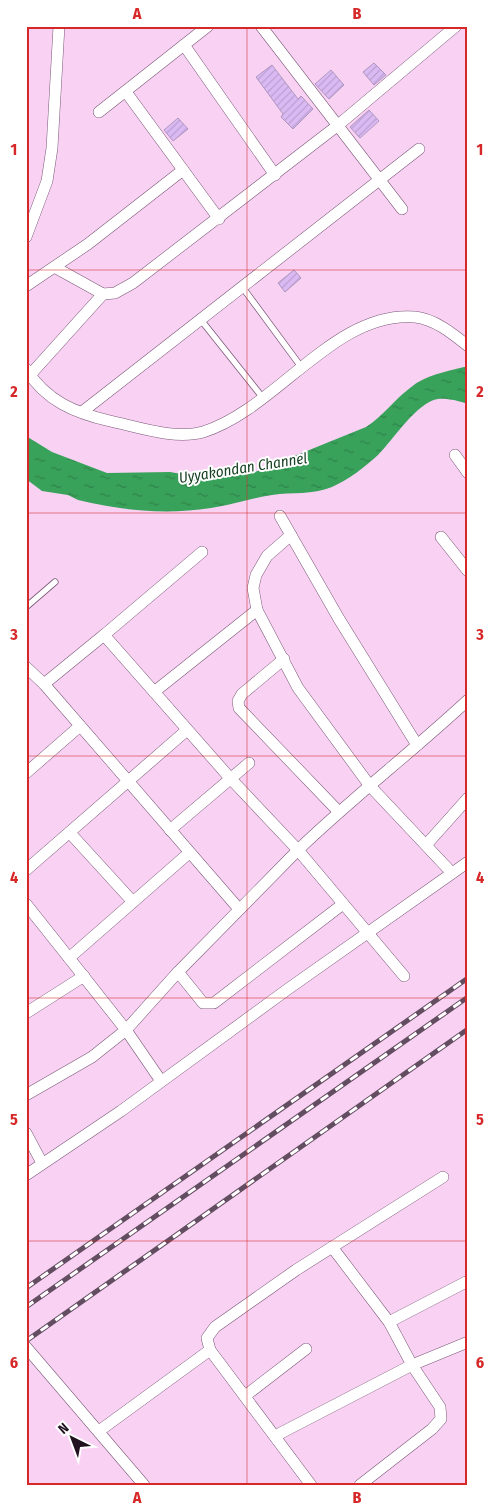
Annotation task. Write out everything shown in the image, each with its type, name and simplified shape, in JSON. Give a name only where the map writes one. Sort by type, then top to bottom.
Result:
[{"type":"street","points":[[26,237],[47,181],[52,148],[58,26]]},
{"type":"street","points":[[99,112],[208,26]]},
{"type":"street","points":[[261,26],[402,208]]},
{"type":"street","points":[[56,268],[103,294],[115,293],[133,283],[219,219],[337,126],[456,26]]},
{"type":"street","points":[[184,45],[275,175]]},
{"type":"street","points":[[126,92],[219,219]]},
{"type":"street","points":[[82,412],[244,288],[419,148]]},
{"type":"street","points":[[26,286],[56,268],[183,170]]},
{"type":"street","points":[[103,294],[28,372],[41,389],[56,401],[82,412],[146,429],[190,434],[217,426],[263,398],[352,331],[390,319],[416,317],[450,331],[468,346]]},
{"type":"street","points":[[454,455],[468,473]]},
{"type":"street","points":[[280,516],[339,619],[417,745]]},
{"type":"street","points":[[291,535],[267,556],[256,575],[253,588],[257,610],[298,688],[370,786],[452,873]]},
{"type":"street","points":[[441,537],[466,565]]},
{"type":"street","points":[[44,684],[202,552]]},
{"type":"street","points":[[154,692],[257,610]]},
{"type":"street","points":[[104,635],[230,778],[298,850],[404,976]]},
{"type":"street","points":[[284,660],[242,694],[238,700],[240,708],[338,811]]},
{"type":"street","points":[[27,668],[44,684],[239,909]]},
{"type":"street","points":[[26,1095],[92,1057],[126,1030],[178,972],[338,811],[370,786],[468,700]]},
{"type":"street","points":[[26,773],[80,726]]},
{"type":"street","points":[[26,870],[187,730]]},
{"type":"street","points":[[170,830],[249,764]]},
{"type":"street","points":[[426,846],[468,798]]},
{"type":"street","points":[[70,833],[133,902]]},
{"type":"street","points":[[68,958],[189,853]]},
{"type":"street","points":[[26,1174],[121,1112],[366,933],[468,862]]},
{"type":"street","points":[[26,904],[126,1030],[161,1081]]},
{"type":"street","points":[[178,972],[203,1003],[214,1003],[343,904]]},
{"type":"street","points":[[26,1013],[84,976]]},
{"type":"street","points":[[26,1133],[42,1163]]},
{"type":"street","points":[[311,1485],[210,1350],[207,1338],[215,1328],[332,1247],[443,1177]]},
{"type":"street","points":[[332,1247],[389,1322],[412,1365],[440,1407],[440,1419],[432,1428],[360,1485]]},
{"type":"street","points":[[389,1322],[466,1282]]},
{"type":"street","points":[[275,1436],[412,1365],[468,1342]]},
{"type":"street","points":[[26,1347],[144,1485]]},
{"type":"street","points":[[245,1396],[306,1349]]},
{"type":"street","points":[[98,1431],[210,1350]]},
{"type":"lane","points":[[244,288],[302,368]]},
{"type":"lane","points":[[202,320],[263,398]]},
{"type":"lane","points":[[26,607],[55,582]]},
{"type":"water","points":[[468,367],[468,404],[445,399],[430,401],[406,422],[368,464],[344,481],[324,490],[266,496],[233,504],[189,511],[152,511],[97,504],[78,500],[68,495],[42,491],[26,479],[26,436],[52,452],[107,473],[170,472],[193,476],[255,472],[366,427],[404,393],[422,380],[436,374]]},
{"type":"building","points":[[374,63],[386,75],[374,85],[363,72]]},
{"type":"building","points":[[272,65],[298,99],[301,96],[313,109],[293,129],[281,117],[283,114],[256,77]]},
{"type":"building","points":[[331,70],[344,85],[329,99],[315,84]]},
{"type":"building","points":[[369,110],[379,121],[360,138],[350,127]]},
{"type":"building","points":[[178,118],[188,129],[173,141],[164,130]]},
{"type":"building","points":[[294,270],[301,278],[285,292],[278,283]]},
{"type":"railway","points":[[26,1288],[468,978]]},
{"type":"railway","points":[[26,1307],[468,997]]},
{"type":"railway","points":[[26,1341],[468,1029]]},
{"type":"water label","name":"Uyyakondan Channel","points":[[243,468]]}]
